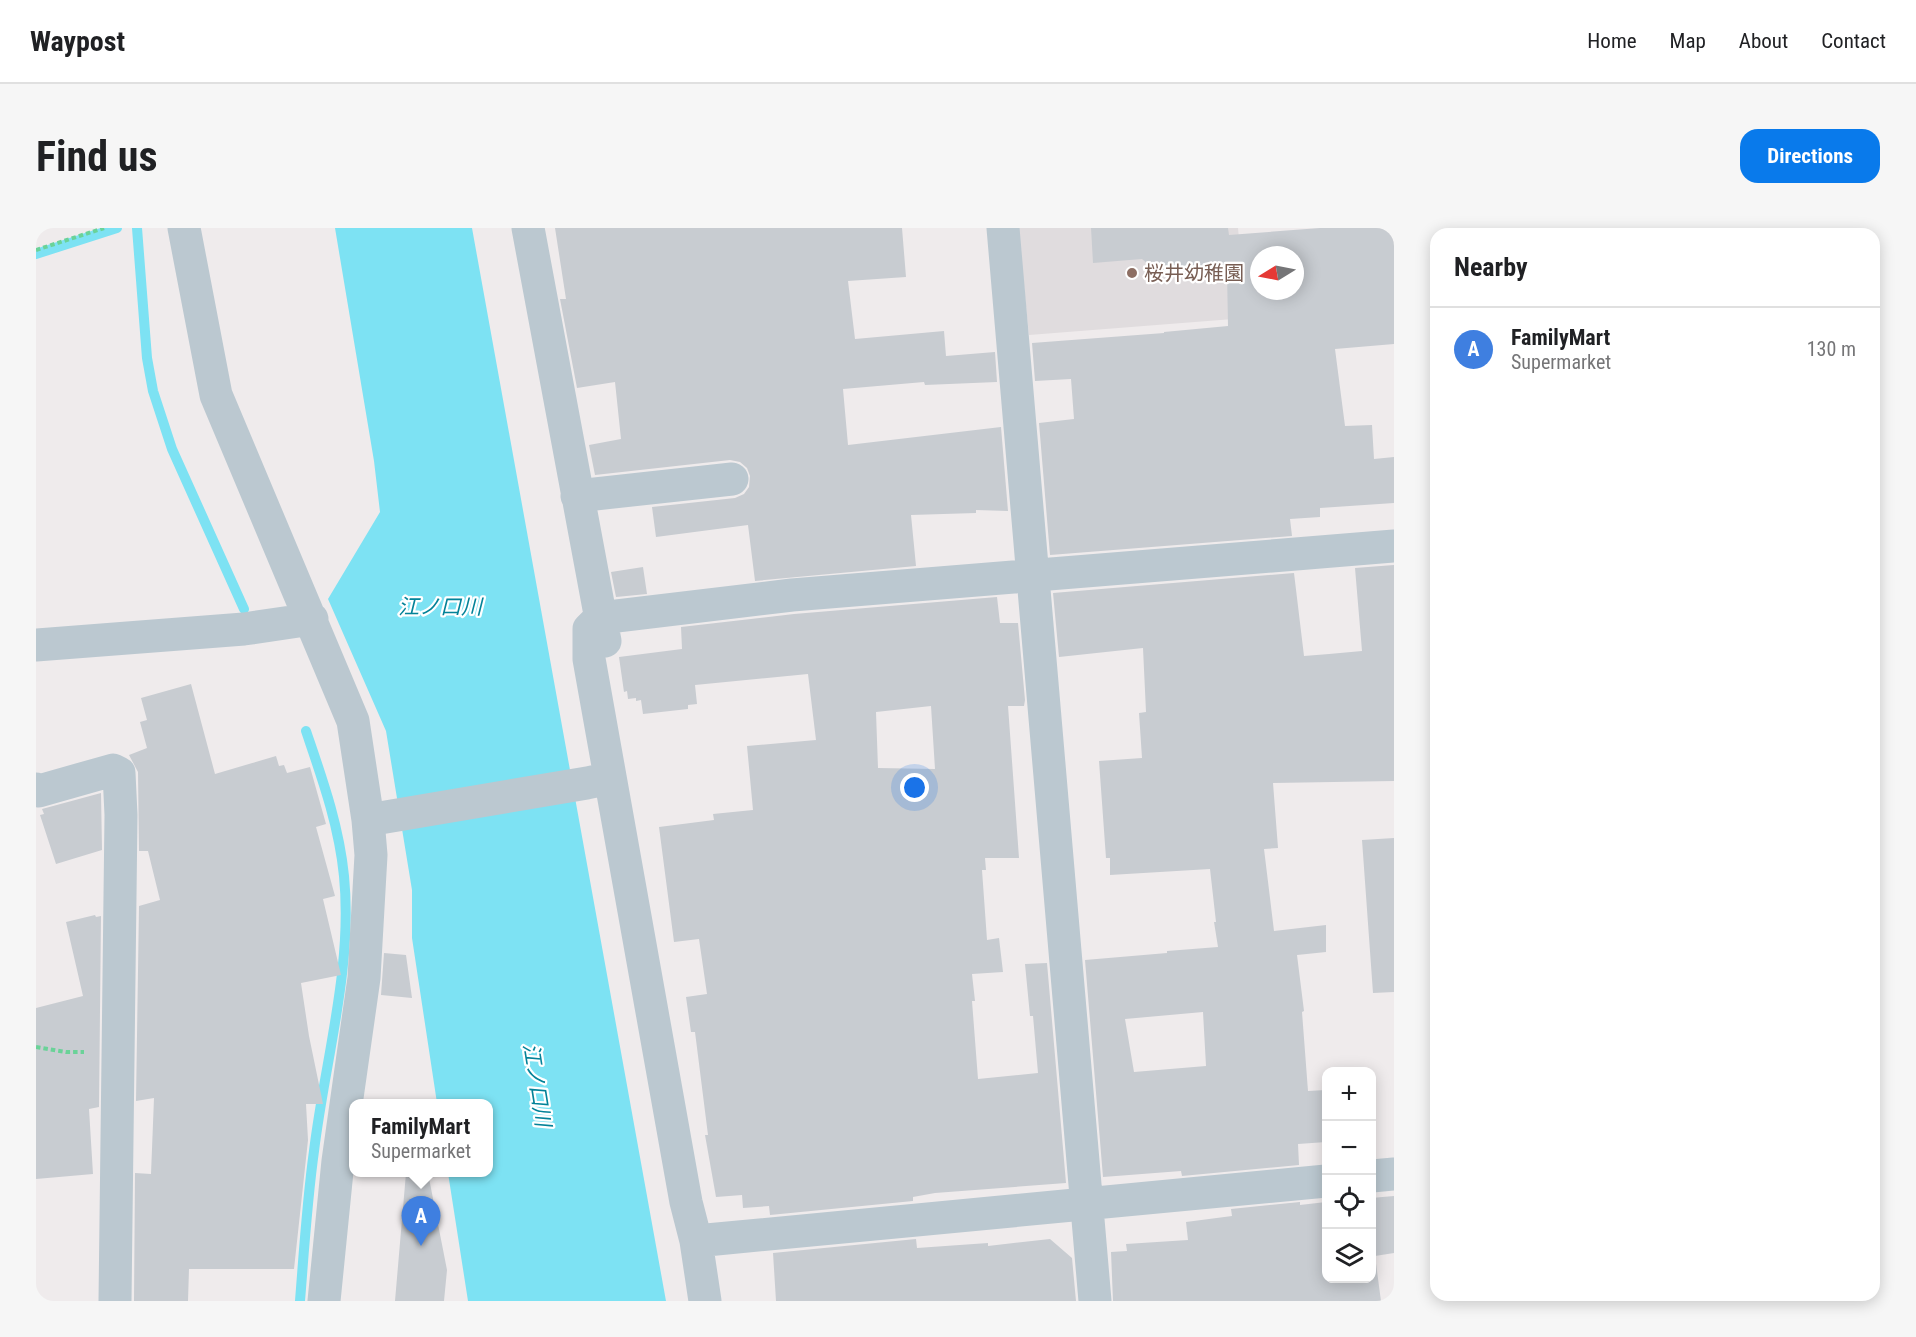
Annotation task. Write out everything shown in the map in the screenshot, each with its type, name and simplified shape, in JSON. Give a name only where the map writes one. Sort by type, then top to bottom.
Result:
[{"type":"street","points":[[184,228],[216,395],[353,721],[380,818],[371,855],[364,978],[338,1161],[324,1301]]},
{"type":"street","points":[[528,228],[703,1192],[705,1301]]},
{"type":"street","points":[[1003,228],[1095,1301]]},
{"type":"street","points":[[577,496],[732,478]]},
{"type":"street","points":[[703,1240],[686,1202],[598,780],[589,629],[600,618],[792,595],[1394,546]]},
{"type":"street","points":[[36,645],[244,629],[312,619]]},
{"type":"street","points":[[36,789],[39,791],[113,770],[119,773],[121,815],[115,1301]]},
{"type":"street","points":[[380,818],[598,780]]},
{"type":"street","points":[[1376,1176],[1394,1174]]},
{"type":"street","points":[[703,1240],[1322,1181]]},
{"type":"path","points":[[36,250],[104,228]]},
{"type":"path","points":[[36,1047],[66,1052],[118,1052]]},
{"type":"shaded area","name":"桜井幼稚園","points":[[1018,228],[1238,228],[1246,318],[1029,335]]},
{"type":"water","name":"江ノ口川","points":[[335,228],[472,228],[666,1301],[468,1301],[449,1177],[493,1177],[493,1099],[436,1099],[412,938],[412,890],[386,731],[328,599],[380,512],[374,461]]},
{"type":"building","points":[[555,228],[902,228],[906,277],[848,281],[855,339],[944,331],[946,356],[995,352],[997,382],[925,385],[924,382],[843,389],[848,445],[1001,427],[1008,511],[976,510],[976,513],[911,515],[916,566],[755,581],[748,525],[656,537],[652,507],[735,498],[744,494],[749,487],[750,476],[747,468],[740,462],[730,460],[595,475],[589,445],[621,439],[615,382],[577,388],[560,299],[566,299]]},
{"type":"building","points":[[1091,228],[1228,228],[1229,235],[1320,228],[1394,228],[1394,344],[1335,349],[1345,426],[1372,425],[1374,459],[1394,457],[1394,503],[1320,508],[1320,517],[1290,519],[1292,536],[1050,555],[1039,423],[1074,419],[1071,379],[1035,381],[1032,343],[1228,326],[1227,271],[1162,276],[1142,259],[1093,263]]},
{"type":"building","points":[[1394,565],[1394,781],[1273,783],[1278,848],[1264,849],[1274,931],[1326,925],[1326,952],[1297,955],[1304,1011],[1302,1012],[1308,1091],[1322,1090],[1322,1142],[1298,1144],[1299,1165],[1182,1176],[1181,1171],[1103,1177],[1085,960],[1218,947],[1214,922],[1216,922],[1210,869],[1110,875],[1110,858],[1106,858],[1099,761],[1142,758],[1139,713],[1146,712],[1143,648],[1059,657],[1053,593],[1294,573],[1304,656],[1362,651],[1355,568]],"holes":[[[1203,1012],[1206,1066],[1134,1072],[1125,1019]]]},
{"type":"building","points":[[643,567],[647,594],[616,597],[611,572]]},
{"type":"building","points":[[997,597],[1000,623],[1018,623],[1025,700],[1024,706],[1008,706],[1019,858],[985,858],[986,870],[982,870],[987,940],[999,938],[1003,972],[972,974],[978,1079],[1038,1073],[1025,964],[1047,963],[1066,1183],[935,1193],[913,1197],[913,1201],[770,1215],[769,1206],[743,1208],[742,1195],[716,1197],[705,1135],[708,1135],[695,1032],[691,1032],[686,997],[707,994],[699,939],[674,942],[659,827],[714,820],[713,814],[753,810],[747,746],[816,740],[808,674],[695,685],[697,704],[688,705],[688,709],[643,714],[641,700],[628,699],[627,691],[624,692],[619,657],[682,649],[681,627],[794,614]],"holes":[[[931,706],[935,769],[878,768],[876,712]]]},
{"type":"building","points":[[191,684],[215,774],[276,756],[279,766],[284,765],[287,773],[310,767],[326,824],[316,827],[335,896],[323,899],[341,975],[301,983],[323,1104],[306,1104],[308,1140],[294,1269],[189,1269],[188,1301],[134,1301],[135,1173],[151,1174],[154,1098],[136,1101],[139,906],[160,900],[148,851],[139,851],[138,772],[129,755],[147,748],[140,722],[147,720],[141,698]]},
{"type":"building","points":[[101,793],[102,850],[56,864],[40,815],[44,814],[42,809]]},
{"type":"building","points":[[1394,838],[1394,992],[1373,993],[1362,840]]},
{"type":"building","points":[[95,915],[96,917],[101,916],[99,1107],[89,1109],[93,1174],[36,1179],[36,1008],[83,996],[66,922]]},
{"type":"building","points":[[384,953],[406,955],[412,998],[381,995]]},
{"type":"building","points":[[406,1177],[429,1177],[447,1270],[444,1301],[395,1301]]},
{"type":"building","points":[[1394,1196],[1394,1253],[1376,1256],[1376,1198]]},
{"type":"building","points":[[1300,1202],[1300,1205],[1322,1202],[1322,1283],[1376,1283],[1376,1264],[1381,1301],[1113,1301],[1111,1252],[1127,1251],[1126,1244],[1188,1240],[1186,1222],[1232,1216],[1231,1209]]},
{"type":"building","points":[[916,1239],[917,1248],[988,1243],[988,1246],[1050,1239],[1072,1258],[1076,1301],[776,1301],[773,1253]]},
{"type":"waterway","points":[[36,254],[117,228]]},
{"type":"waterway","points":[[137,228],[147,358],[153,391],[172,449],[244,609]]},
{"type":"waterway","points":[[300,1301],[312,1170],[341,979],[346,910],[342,857],[338,838],[306,731]]},
{"type":"place","name":"桜井幼稚園","points":[[1132,273]]},
{"type":"place","name":"FamilyMart","points":[[421,1246]]}]
